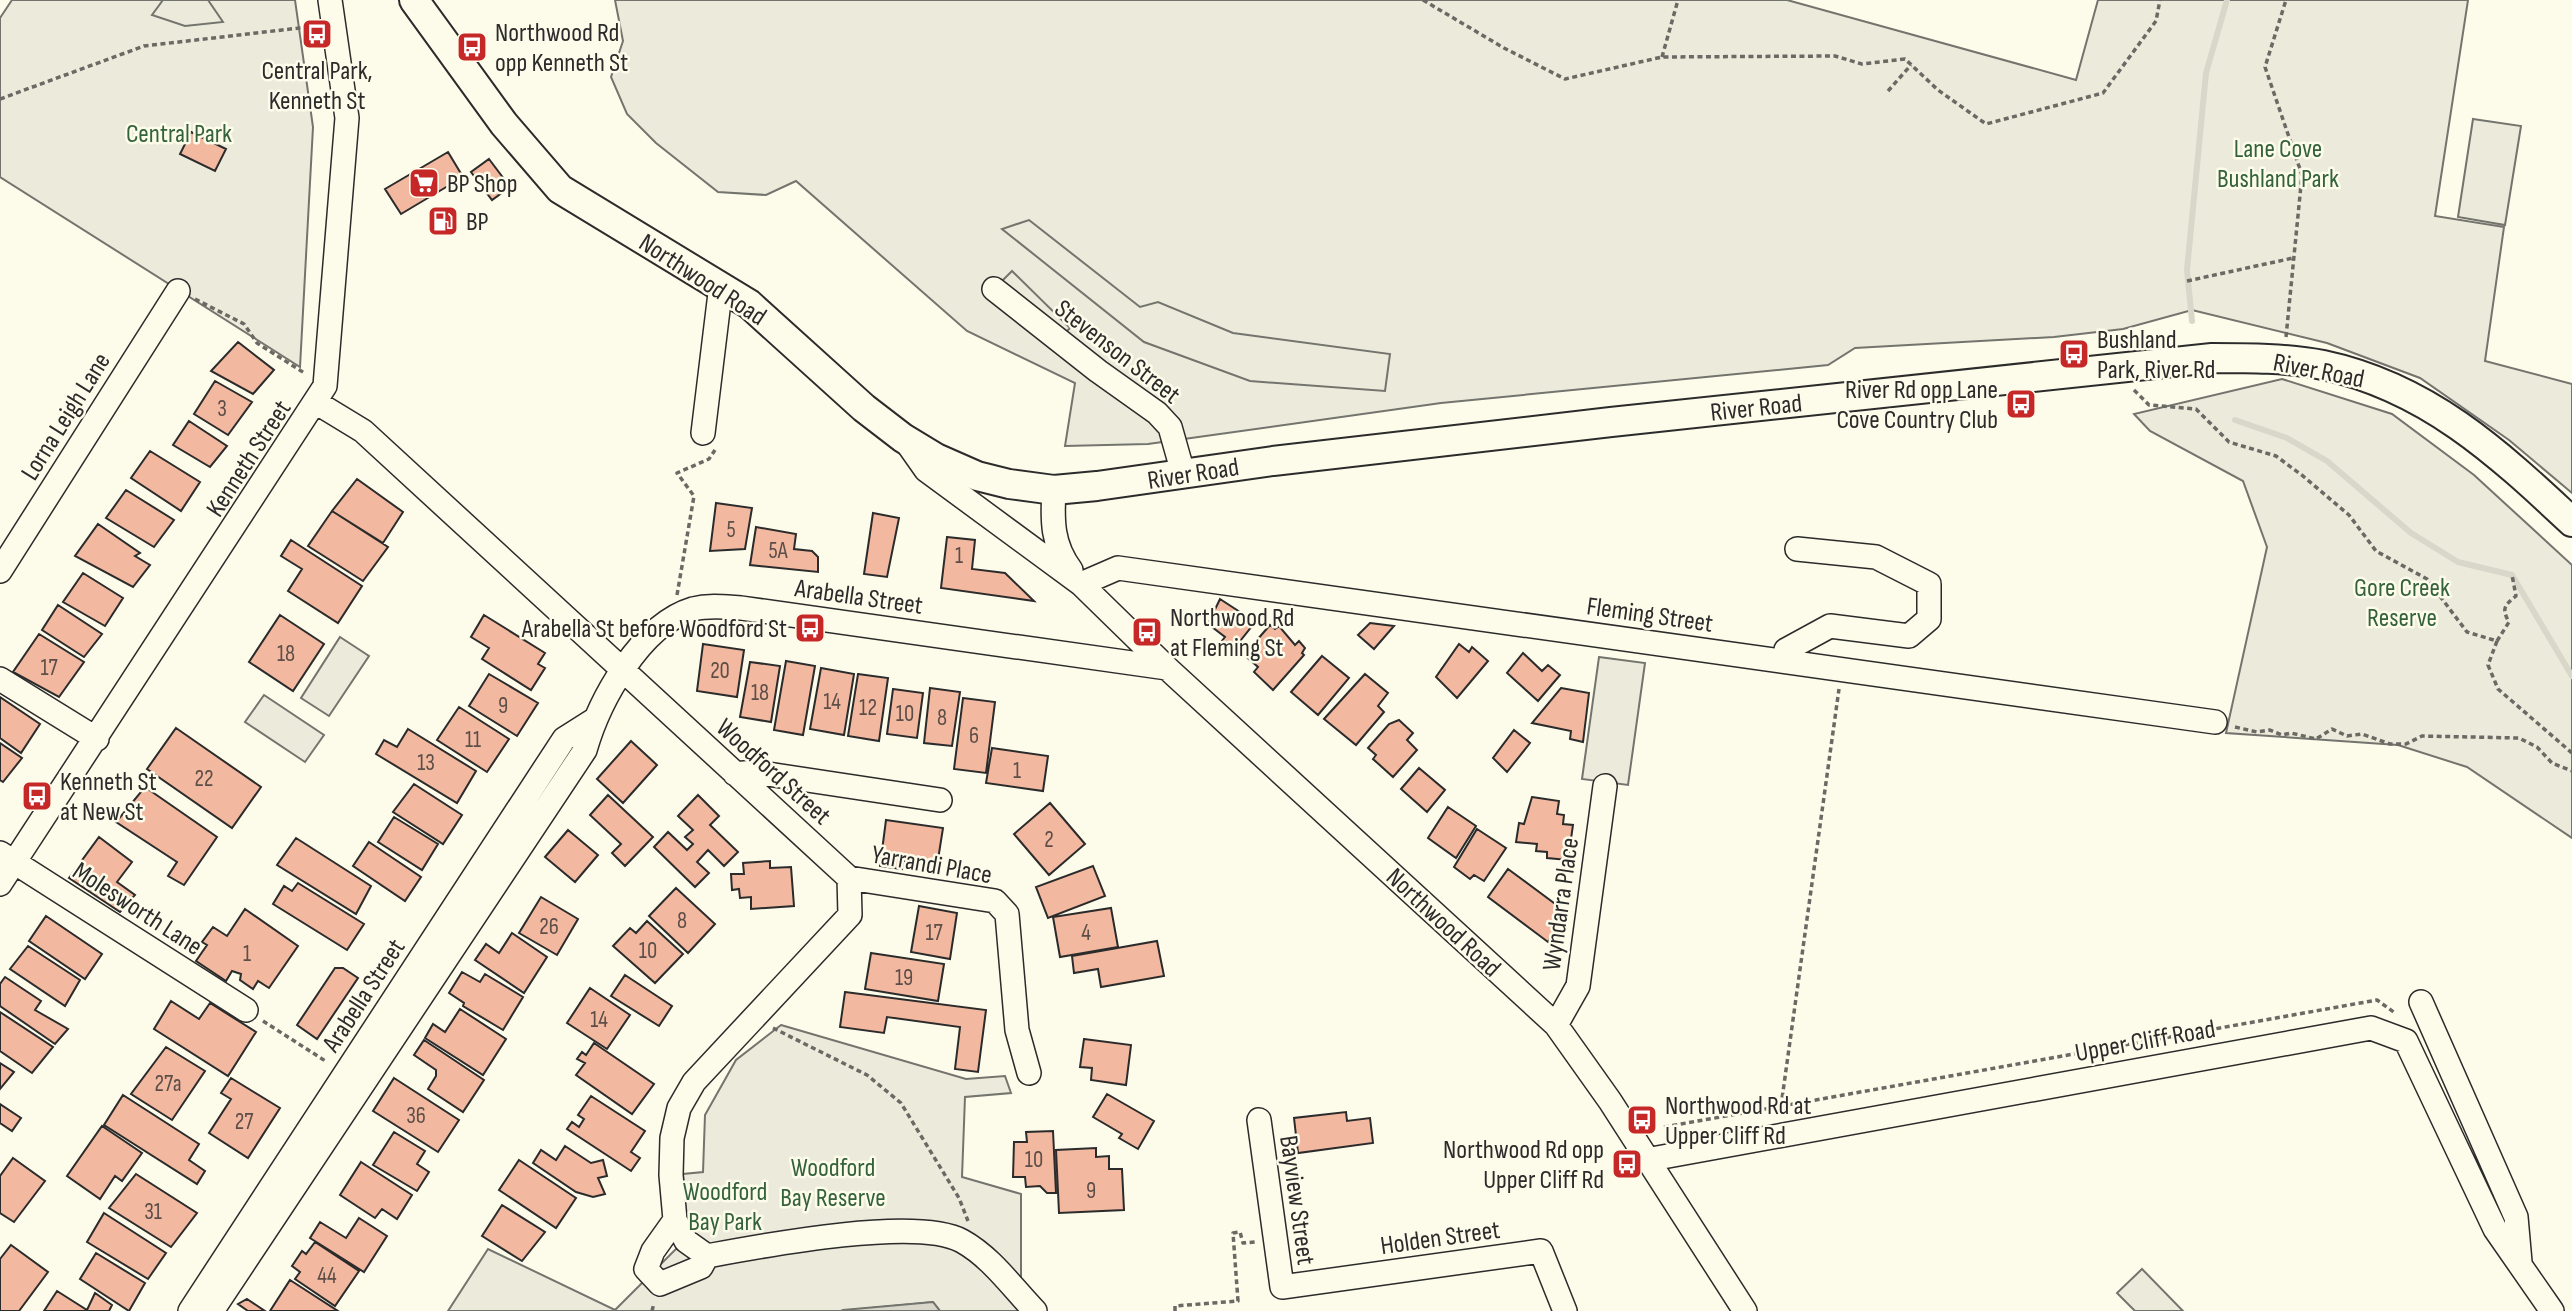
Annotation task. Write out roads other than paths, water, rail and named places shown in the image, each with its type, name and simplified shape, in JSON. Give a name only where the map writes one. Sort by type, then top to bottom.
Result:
[{"type":"main road","name":"Northwood Road","points":[[416,1],[504,124],[545,175],[585,207],[721,285],[758,311],[864,408],[903,438]]},
{"type":"main road","name":"River Road","points":[[903,438],[936,458],[977,476],[1009,484],[1054,490],[1611,422],[2112,368],[2211,358],[2284,360],[2322,365],[2365,376],[2441,412],[2470,431],[2572,522]]},
{"type":"street","name":"Kenneth Street","points":[[0,884],[7,858],[97,739],[321,395],[347,127],[330,0]]},
{"type":"street","points":[[704,428],[721,285]]},
{"type":"street","name":"Stevenson Street","points":[[994,289],[1098,371],[1157,412],[1170,427],[1183,474]]},
{"type":"street","name":"Lorna Leigh Lane","points":[[0,571],[178,291]]},
{"type":"street","name":"Woodford Street","points":[[321,395],[849,878]]},
{"type":"street","name":"Northwood Road","points":[[903,438],[926,470],[1081,584],[1167,668],[1556,1025],[1610,1101],[1745,1311]]},
{"type":"street","name":"Northwood Road","points":[[1054,490],[1052,522],[1058,549],[1081,584]]},
{"type":"street","points":[[1784,661],[1786,650],[1830,626],[1909,636],[1929,619],[1930,584],[1876,557],[1797,549]]},
{"type":"street","name":"Fleming Street","points":[[1081,584],[1118,568],[2215,722]]},
{"type":"street","name":"Arabella Street","points":[[212,1311],[585,750],[594,720],[623,672],[641,646],[673,618],[702,607],[741,608],[1167,668]]},
{"type":"street","points":[[0,679],[97,739]]},
{"type":"street","name":"Arabella Street","points":[[190,1311],[564,739],[594,720]]},
{"type":"street","points":[[734,774],[754,772],[940,800]]},
{"type":"street","name":"Wyndarra Place","points":[[1556,1025],[1578,986],[1605,786]]},
{"type":"street","name":"Molesworth Lane","points":[[7,858],[246,1010]]},
{"type":"street","points":[[849,878],[850,915],[694,1082],[679,1108],[672,1138],[675,1220],[687,1241],[708,1256],[780,1243],[849,1235],[908,1232],[958,1239],[978,1251],[1035,1311]]},
{"type":"street","name":"Yarrandi Place","points":[[849,878],[995,901],[1003,906],[1007,914],[1017,1030],[1029,1073]]},
{"type":"street","name":"Upper Cliff Road","points":[[2421,1002],[2516,1217],[2520,1264]]},
{"type":"street","name":"Upper Cliff Road","points":[[1646,1160],[2371,1028],[2406,1041],[2495,1228],[2552,1311]]},
{"type":"street","name":"Bayview Street","points":[[1259,1120],[1282,1287]]},
{"type":"street","points":[[675,1220],[653,1251],[646,1269],[660,1284],[701,1267],[708,1256]]},
{"type":"street","name":"Holden Street","points":[[1282,1287],[1541,1251],[1565,1311]]},
{"type":"waterway","points":[[2192,321],[2187,270],[2206,73],[2227,0]]},
{"type":"waterway","points":[[2235,420],[2287,438],[2327,461],[2411,533],[2458,562],[2512,575],[2572,676]]},
{"type":"place","name":"Central Park, Kenneth St","points":[[317,34]]},
{"type":"place","name":"Northwood Rd opp Kenneth St","points":[[472,47]]},
{"type":"place","name":"BP Shop","points":[[424,183]]},
{"type":"place","name":"BP","points":[[443,221]]},
{"type":"place","name":"Bushland Park, River Rd","points":[[2074,354]]},
{"type":"place","name":"River Rd opp Lane Cove Country Club","points":[[2021,404]]},
{"type":"place","name":"Arabella St before Woodford St","points":[[810,628]]},
{"type":"place","name":"Northwood Rd at Fleming St","points":[[1147,632]]},
{"type":"place","name":"Kenneth St at New St","points":[[37,796]]},
{"type":"place","name":"Northwood Rd at Upper Cliff Rd","points":[[1642,1120]]},
{"type":"place","name":"Northwood Rd opp Upper Cliff Rd","points":[[1627,1164]]},
{"type":"park label","name":"Central Park","points":[[179,133]]},
{"type":"park label","name":"Lane Cove Bushland Park","points":[[2278,163]]},
{"type":"park label","name":"Gore Creek Reserve","points":[[2402,602]]},
{"type":"park label","name":"Woodford Bay Reserve","points":[[833,1182]]},
{"type":"park label","name":"Woodford Bay Park","points":[[725,1206]]}]
